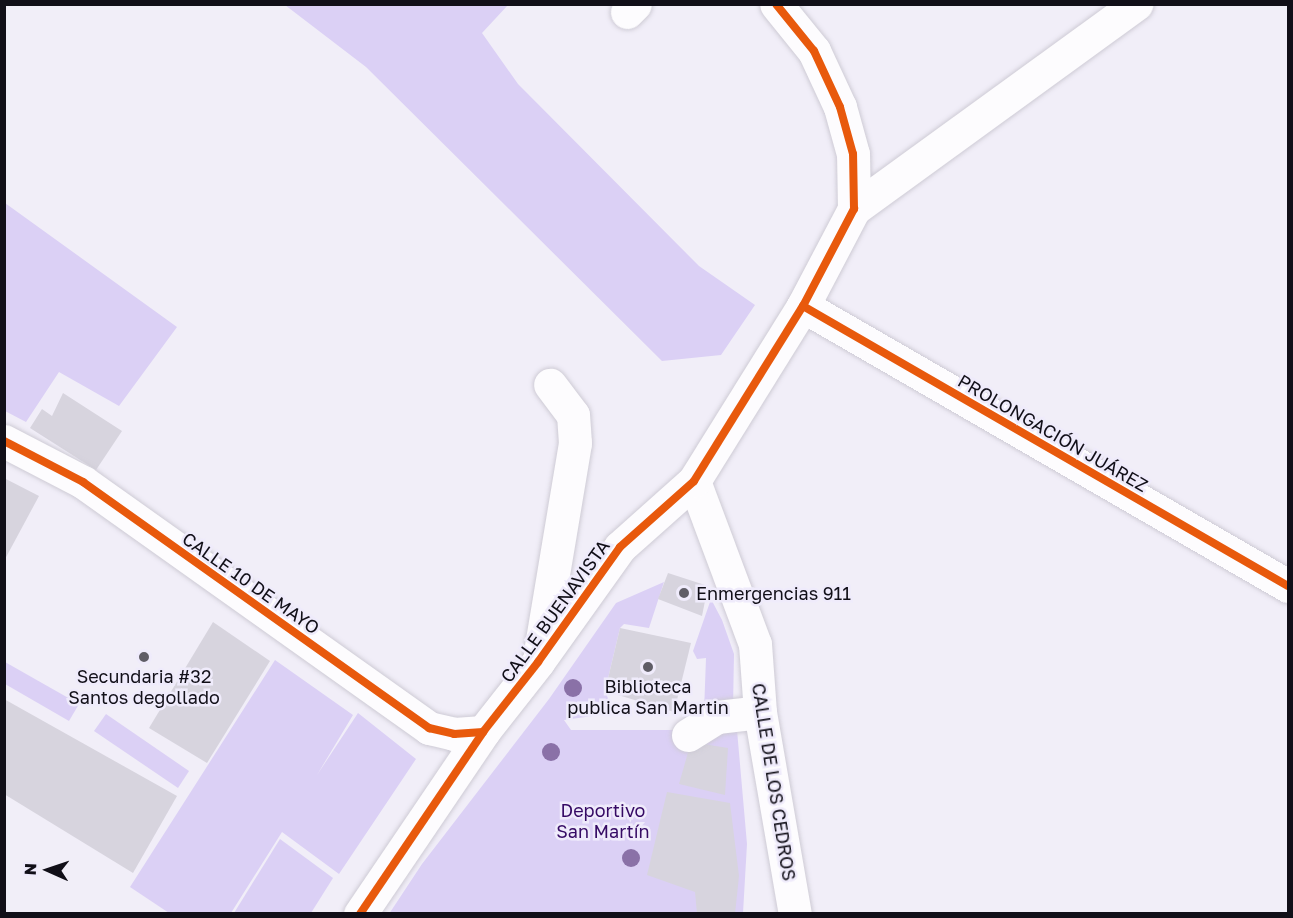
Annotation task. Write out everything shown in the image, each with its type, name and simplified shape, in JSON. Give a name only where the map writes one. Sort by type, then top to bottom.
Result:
[{"type":"street","points":[[776,4],[814,51],[840,107],[853,154],[854,209]]},
{"type":"street","points":[[854,209],[1136,4]]},
{"type":"street","name":"CALLE BUENAVISTA","points":[[360,914],[483,732],[538,662],[620,547],[694,481],[803,306],[854,209]]},
{"type":"street","name":"PROLONGACIÓN JUÁREZ","points":[[803,306],[1288,586]]},
{"type":"street","points":[[538,662],[575,443],[573,415],[550,384]]},
{"type":"street","name":"CALLE 10 DE MAYO","points":[[4,441],[83,482],[429,728],[454,734],[483,732]]},
{"type":"street","name":"CALLE DE LOS CEDROS","points":[[694,481],[755,644],[760,712],[795,914]]},
{"type":"street","points":[[688,735],[717,717],[760,712]]},
{"type":"green space","points":[[285,5],[508,5],[482,33],[518,84],[699,266],[755,305],[721,355],[662,361],[366,67]]},
{"type":"green space","points":[[5,203],[177,327],[119,406],[59,372],[26,422],[5,411]]},
{"type":"green space","name":"Deportivo San Martín","points":[[664,582],[649,628],[624,624],[620,628],[605,691],[614,713],[564,720],[571,730],[737,730],[747,844],[743,913],[389,914],[422,864],[549,699],[616,603]]},
{"type":"green space","points":[[711,599],[722,620],[734,654],[733,708],[704,712],[706,658],[697,659],[693,651]]},
{"type":"green space","points":[[275,660],[353,715],[317,775],[358,713],[416,759],[339,874],[282,832],[231,913],[169,913],[130,887]]},
{"type":"green space","points":[[5,662],[79,704],[69,721],[5,684]]},
{"type":"green space","points":[[106,714],[189,771],[178,788],[94,731]]},
{"type":"green space","points":[[280,839],[333,878],[311,913],[234,913]]},
{"type":"building","points":[[63,393],[122,431],[96,470],[30,428],[42,409],[52,416]]},
{"type":"building","points":[[4,478],[39,496],[4,561]]},
{"type":"building","name":"Enmergencias 911","points":[[668,573],[708,586],[702,616],[658,599]]},
{"type":"building","points":[[213,622],[270,661],[207,763],[149,728]]},
{"type":"building","name":"Biblioteca publica San Martin","points":[[620,628],[691,643],[674,712],[605,691]]},
{"type":"building","points":[[4,699],[177,796],[133,873],[4,794]]},
{"type":"building","points":[[691,742],[728,748],[725,795],[679,784]]},
{"type":"building","points":[[667,792],[730,803],[739,876],[735,914],[697,914],[695,892],[647,875]]},
{"type":"cycle path","points":[[360,914],[483,732],[538,662],[620,547],[694,481],[803,306],[854,209],[853,154],[840,107],[814,51],[776,4]]},
{"type":"cycle path","points":[[803,306],[1288,586]]},
{"type":"cycle path","points":[[4,441],[83,482],[429,728],[454,734],[483,732]]},
{"type":"place","name":"Enmergencias 911","points":[[684,593]]},
{"type":"place","name":"Secundaria #32 Santos degollado","points":[[144,657]]},
{"type":"place","name":"Biblioteca publica San Martin","points":[[648,667]]}]
